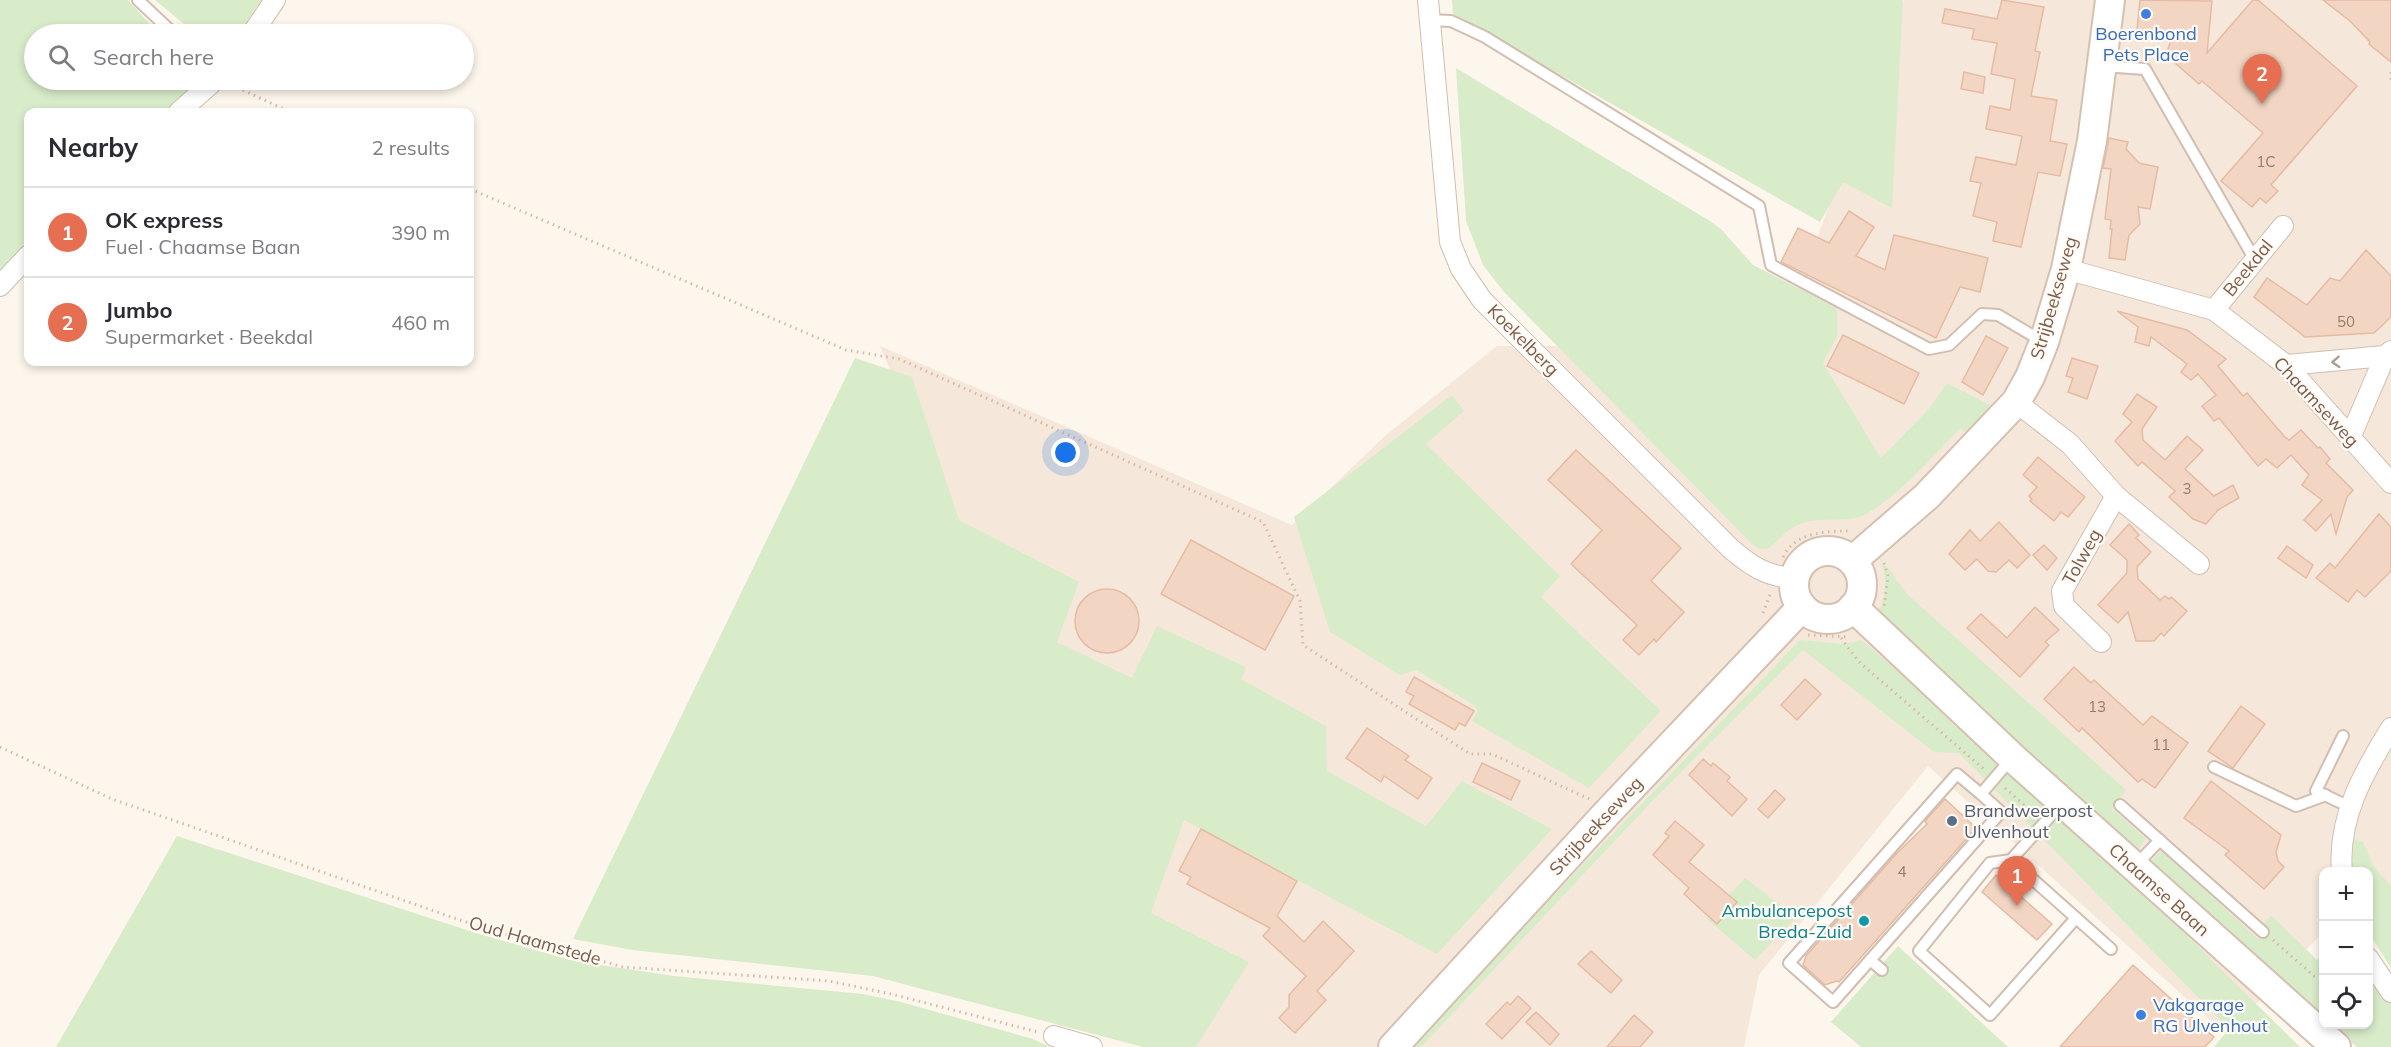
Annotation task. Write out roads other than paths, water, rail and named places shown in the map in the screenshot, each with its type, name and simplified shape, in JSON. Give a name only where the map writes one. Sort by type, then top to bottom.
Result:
[{"type":"main road","name":"Strijbeekseweg","points":[[1852,561],[1927,496],[2016,402],[2030,377],[2044,342],[2066,269],[2092,141],[2110,0]]},
{"type":"main road","points":[[1829,551],[1842,554],[1852,561],[1859,571],[1862,584],[1860,596],[1844,615],[1821,618],[1802,607],[1784,578],[1817,552],[1829,551]]},
{"type":"main road","name":"Strijbeekseweg","points":[[1393,1047],[1607,813],[1802,607]]},
{"type":"main road","name":"Chaamse Baan","points":[[1853,607],[2003,768],[2053,813],[2134,867],[2336,1047]]},
{"type":"street","points":[[259,24],[275,0]]},
{"type":"street","name":"Koekelberg","points":[[1429,10],[1450,242],[1461,269],[1482,300],[1730,548],[1752,567],[1784,578]]},
{"type":"street","points":[[184,108],[204,90]]},
{"type":"street","name":"Beekdal","points":[[2214,310],[2283,226]]},
{"type":"street","points":[[0,286],[24,260]]},
{"type":"street","name":"Chaamseweg","points":[[2066,269],[2214,310],[2286,365],[2391,483]]},
{"type":"street","points":[[2286,365],[2388,354]]},
{"type":"street","points":[[2350,438],[2388,354]]},
{"type":"street","points":[[2016,402],[2070,444],[2116,495],[2199,564]]},
{"type":"street","name":"Tolweg","points":[[2102,642],[2064,606],[2062,591],[2116,495]]},
{"type":"street","points":[[2342,867],[2340,850],[2350,807],[2369,764],[2391,728]]},
{"type":"street","points":[[2373,965],[2391,992]]},
{"type":"street","points":[[1054,1036],[1092,1047]]},
{"type":"lane","points":[[138,0],[163,24]]},
{"type":"lane","points":[[1429,10],[1485,37],[1759,206],[1771,265],[1929,349],[1949,345],[1982,314],[1998,315],[2044,342]]},
{"type":"lane","points":[[2103,66],[2145,69],[2255,260]]},
{"type":"lane","points":[[2343,736],[2316,790],[2350,807]]},
{"type":"lane","points":[[1981,794],[2003,768]]},
{"type":"lane","points":[[2214,768],[2296,806],[2326,795]]},
{"type":"lane","points":[[1957,774],[1981,794],[2001,812],[1833,1002],[1789,963],[1957,774]]},
{"type":"lane","points":[[2120,805],[2263,932]]},
{"type":"lane","points":[[2053,813],[2011,860],[1990,863],[1919,951],[1990,1015],[2076,918]]},
{"type":"lane","points":[[2134,867],[2160,840]]},
{"type":"lane","points":[[2011,860],[2111,949]]},
{"type":"lane","points":[[1870,960],[1882,970]]},
{"type":"place","name":"Boerenbond Pets Place","points":[[2146,14]]},
{"type":"place","name":"Jumbo","points":[[2262,104]]},
{"type":"place","name":"Brandweerpost Ulvenhout","points":[[1952,821]]},
{"type":"place","name":"OK express","points":[[2017,906]]},
{"type":"place","name":"Ambulancepost Breda-Zuid","points":[[1864,921]]},
{"type":"place","name":"Vakgarage RG Ulvenhout","points":[[2141,1015]]}]
